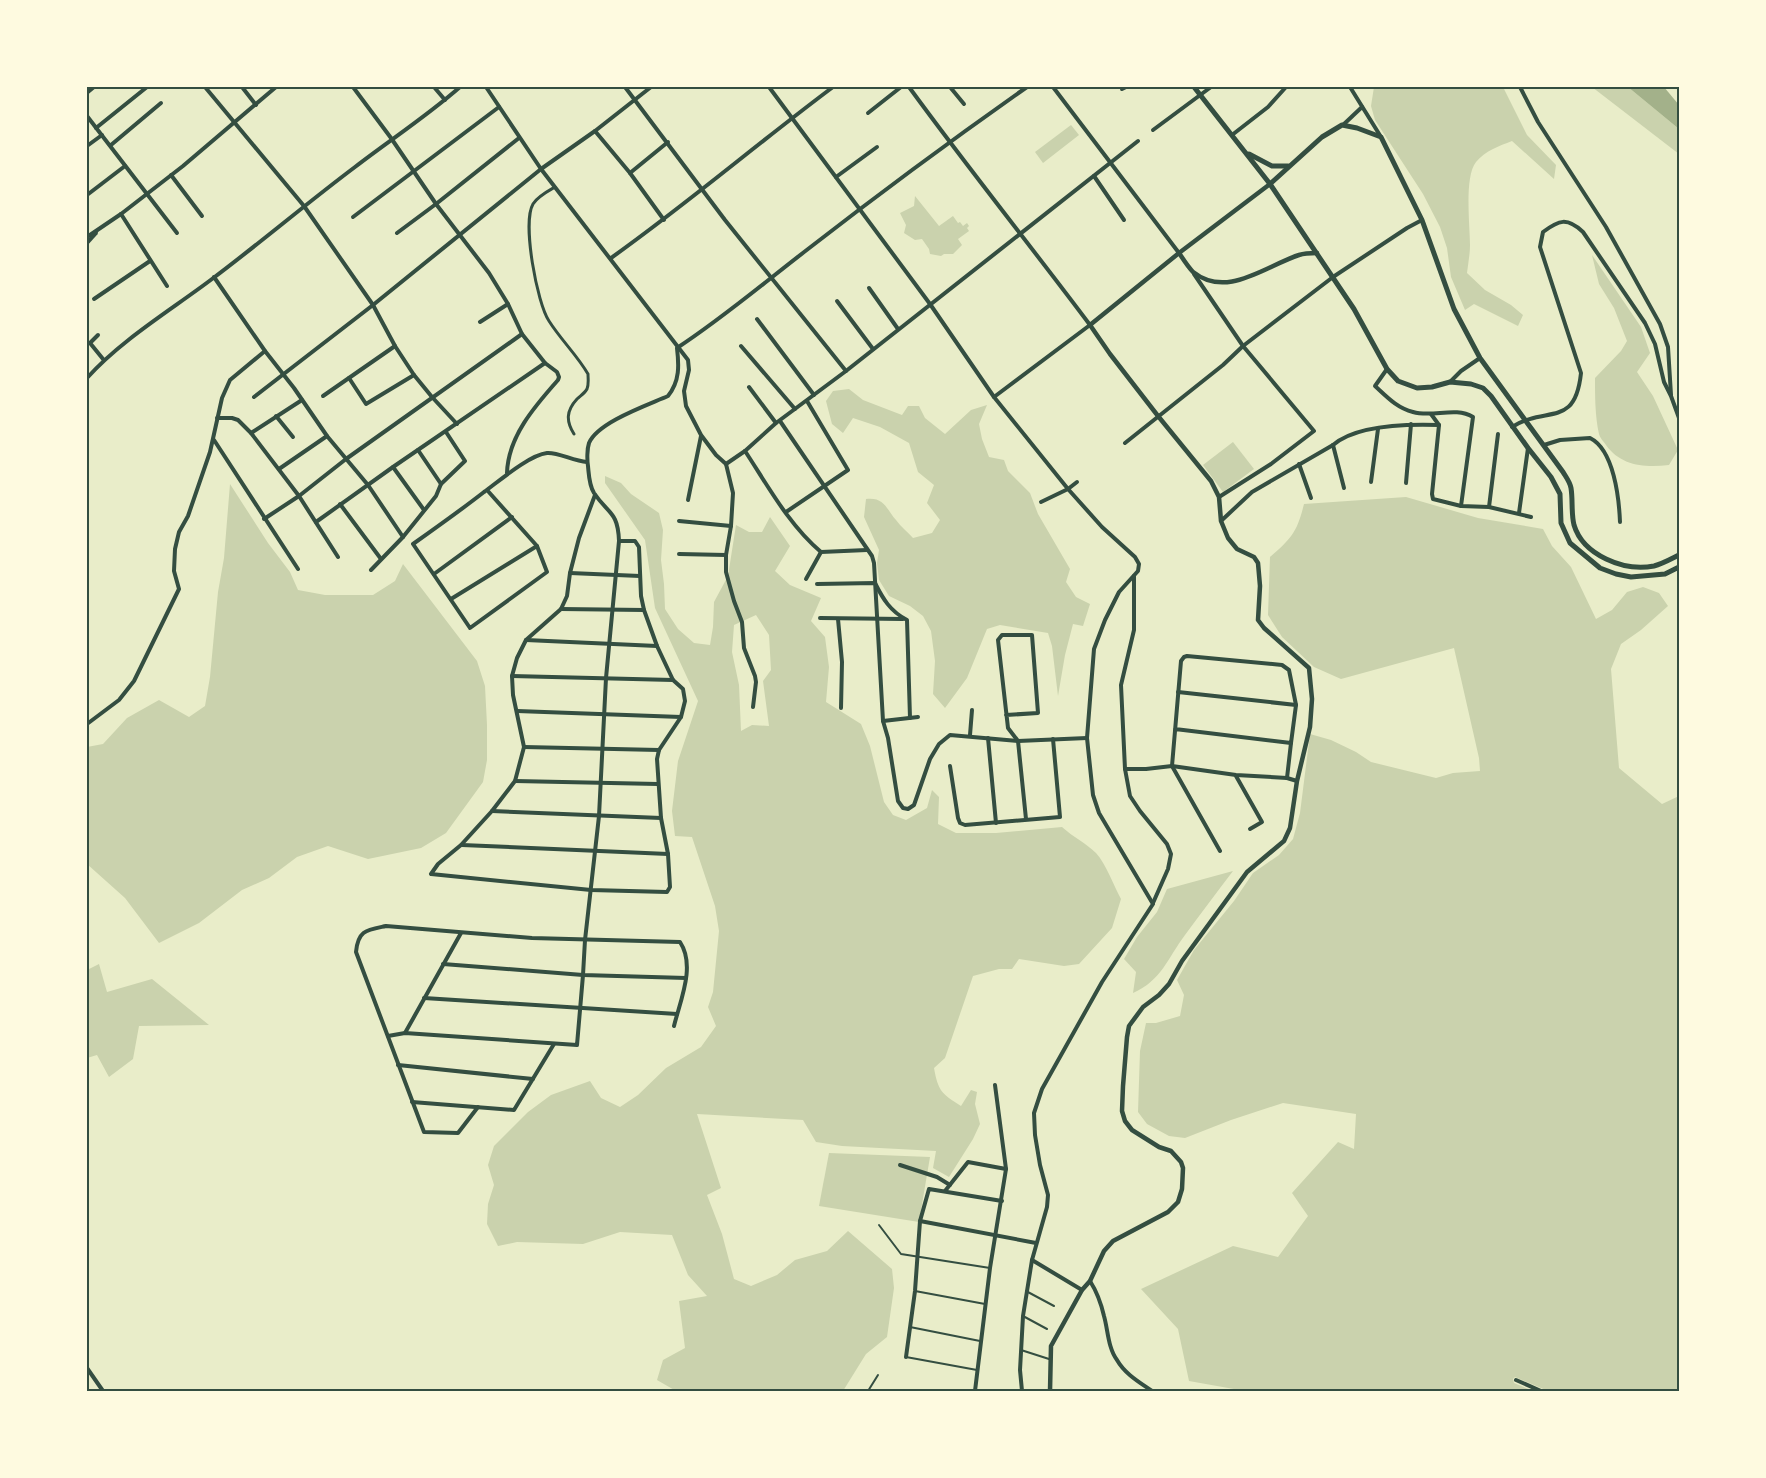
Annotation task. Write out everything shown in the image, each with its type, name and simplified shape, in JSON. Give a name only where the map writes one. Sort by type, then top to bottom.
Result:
[{"type":"main road","points":[[87,92],[93,87]]},
{"type":"main road","points":[[1194,87],[1270,184],[1354,309],[1387,369],[1398,381],[1417,388],[1450,382],[1483,388],[1551,477],[1560,494],[1561,523],[1570,543],[1600,568],[1631,578],[1665,574],[1679,567]]},
{"type":"main road","points":[[1270,184],[1322,137],[1342,125],[1381,137],[1422,220],[1454,309],[1480,358],[1571,485],[1574,524],[1580,537],[1605,559],[1621,564],[1638,567],[1655,566],[1679,555]]},
{"type":"main road","points":[[1246,152],[1272,166],[1289,165]]},
{"type":"street","points":[[96,128],[147,87]]},
{"type":"street","points":[[205,87],[304,206],[373,305],[414,375],[457,424]]},
{"type":"street","points":[[242,87],[256,105]]},
{"type":"street","points":[[87,237],[147,195],[276,87]]},
{"type":"street","points":[[353,87],[436,204],[489,273],[508,304],[522,334],[559,377],[526,419],[507,458],[507,474]]},
{"type":"street","points":[[434,87],[445,100]]},
{"type":"street","points":[[87,378],[104,359],[460,87]]},
{"type":"street","points":[[486,87],[541,169],[688,360],[685,398],[701,435],[726,464],[733,493],[726,572],[742,622],[744,648],[756,682],[753,707]]},
{"type":"street","points":[[625,87],[702,190],[846,371]]},
{"type":"street","points":[[254,397],[284,376],[541,169],[595,131],[651,87]]},
{"type":"street","points":[[769,87],[930,304],[994,397],[1068,489],[1102,527],[1135,557],[1139,564],[1138,571],[1119,592],[1094,649],[1086,738],[1093,795],[1099,813],[1153,904]]},
{"type":"street","points":[[611,258],[664,220],[834,87]]},
{"type":"street","points":[[868,113],[901,87]]},
{"type":"street","points":[[909,87],[1110,354],[1211,481],[1219,497],[1221,521],[1228,538],[1237,549],[1254,558],[1258,563],[1260,586],[1258,620],[1309,668],[1312,699],[1310,727],[1297,781],[1290,828],[1284,841],[1247,872],[1182,961],[1169,984],[1143,1007],[1129,1026],[1122,1111],[1125,1121],[1132,1130],[1159,1147],[1171,1151],[1181,1162],[1182,1189],[1178,1202],[1168,1212],[1113,1241],[1104,1251],[1090,1281],[1082,1290],[1051,1346],[1050,1391]]},
{"type":"street","points":[[950,87],[964,104]]},
{"type":"street","points":[[677,348],[705,330],[949,142],[1028,87]]},
{"type":"street","points":[[1053,87],[1179,253],[1243,346],[1314,431],[1271,464],[1219,497]]},
{"type":"street","points":[[1153,130],[1211,87]]},
{"type":"street","points":[[1232,135],[1268,107],[1286,87]]},
{"type":"street","points":[[1350,87],[1381,137]]},
{"type":"street","points":[[1520,87],[1538,122],[1606,227],[1660,324],[1668,347],[1671,396]]},
{"type":"street","points":[[111,145],[161,103]]},
{"type":"street","points":[[353,217],[499,107]]},
{"type":"street","points":[[1342,125],[1362,107]]},
{"type":"street","points":[[87,116],[177,232]]},
{"type":"street","points":[[595,131],[630,173],[664,220]]},
{"type":"street","points":[[87,146],[102,135]]},
{"type":"street","points":[[398,233],[519,138]]},
{"type":"street","points":[[726,464],[745,452],[778,422],[1138,141]]},
{"type":"street","points":[[630,173],[668,142]]},
{"type":"street","points":[[836,177],[877,147]]},
{"type":"street","points":[[87,195],[125,166]]},
{"type":"street","points":[[171,175],[202,216]]},
{"type":"street","points":[[1094,176],[1124,220]]},
{"type":"street","points":[[994,397],[1270,184]]},
{"type":"street","points":[[555,187],[534,202],[531,210],[532,262],[548,320],[588,374],[587,389],[576,400],[567,415],[568,424],[574,434]]},
{"type":"street","points":[[121,214],[167,286]]},
{"type":"street","points":[[1125,443],[1243,346],[1333,277],[1422,220]]},
{"type":"street","points":[[1512,427],[1523,420],[1554,415],[1567,408],[1574,401],[1579,388],[1581,374],[1540,247],[1543,232],[1554,223],[1564,221],[1576,225],[1583,232],[1645,323],[1655,344],[1664,382],[1679,418]]},
{"type":"street","points":[[87,243],[103,226]]},
{"type":"street","points":[[1192,271],[1211,282],[1236,282],[1301,254],[1317,253]]},
{"type":"street","points":[[94,299],[151,261]]},
{"type":"street","points":[[214,277],[327,436],[368,485],[403,537]]},
{"type":"street","points":[[869,288],[898,329]]},
{"type":"street","points":[[837,301],[873,349]]},
{"type":"street","points":[[480,322],[508,304]]},
{"type":"street","points":[[757,319],[814,395]]},
{"type":"street","points":[[264,519],[522,334]]},
{"type":"street","points":[[98,335],[90,343],[104,359]]},
{"type":"street","points":[[323,396],[395,346]]},
{"type":"street","points":[[741,346],[795,409]]},
{"type":"street","points":[[387,1036],[405,1033],[577,1045],[585,940],[599,816],[606,678],[619,541],[619,529],[613,514],[590,485],[587,462],[589,443],[603,427],[612,421],[668,396],[674,389],[678,378],[677,348]]},
{"type":"street","points":[[87,724],[119,700],[134,681],[179,589],[174,571],[175,549],[179,532],[192,504],[214,440],[222,398],[230,381],[265,351]]},
{"type":"street","points":[[1450,382],[1480,358]]},
{"type":"street","points":[[316,522],[545,363]]},
{"type":"street","points":[[1387,369],[1375,386],[1392,403],[1415,413],[1460,412],[1473,417],[1461,506]]},
{"type":"street","points":[[349,378],[366,404],[414,375]]},
{"type":"street","points":[[749,387],[778,422],[872,556],[878,618],[883,721],[898,801],[903,808],[908,809],[914,805],[930,759],[939,744],[950,735],[1018,741],[1086,738]]},
{"type":"street","points":[[252,434],[302,400]]},
{"type":"street","points":[[786,512],[848,470],[807,401]]},
{"type":"street","points":[[1430,413],[1439,425],[1433,498],[1461,506],[1490,507],[1531,517]]},
{"type":"street","points":[[276,416],[293,437]]},
{"type":"street","points":[[217,418],[238,420],[252,434],[298,496],[338,557]]},
{"type":"street","points":[[1221,521],[1252,492],[1352,434],[1411,424],[1439,425]]},
{"type":"street","points":[[1406,483],[1411,424]]},
{"type":"street","points":[[1371,482],[1378,429]]},
{"type":"street","points":[[371,570],[403,537],[436,496],[441,484],[465,461],[446,432]]},
{"type":"street","points":[[1490,507],[1498,434]]},
{"type":"street","points":[[688,500],[701,435]]},
{"type":"street","points":[[279,469],[327,436]]},
{"type":"street","points":[[1543,446],[1560,440],[1590,438],[1598,444],[1609,461],[1619,497],[1620,522]]},
{"type":"street","points":[[214,440],[298,569]]},
{"type":"street","points":[[1333,445],[1344,488]]},
{"type":"street","points":[[1519,513],[1528,448]]},
{"type":"street","points":[[418,450],[441,484]]},
{"type":"street","points":[[745,452],[808,541],[821,552],[867,550]]},
{"type":"street","points":[[487,490],[537,546],[547,572],[470,628],[413,544],[507,474],[539,455],[556,454],[587,462]]},
{"type":"street","points":[[1299,464],[1311,498]]},
{"type":"street","points":[[393,467],[424,510]]},
{"type":"street","points":[[1041,502],[1077,482]]},
{"type":"street","points":[[432,491],[436,496]]},
{"type":"street","points":[[596,495],[579,538],[567,596],[561,609],[526,640],[517,658],[512,676],[524,747],[515,781],[492,811],[461,845],[438,864],[431,874],[591,890],[667,892],[670,887],[668,854],[661,818],[657,759],[659,750],[681,717],[686,701],[683,689],[673,680],[657,646],[644,610],[639,547],[635,541],[619,541]]},
{"type":"street","points":[[340,504],[381,560]]},
{"type":"street","points":[[434,574],[512,517]]},
{"type":"street","points":[[679,521],[731,526]]},
{"type":"street","points":[[451,599],[537,546]]},
{"type":"street","points":[[806,579],[821,552]]},
{"type":"street","points":[[679,554],[726,555]]},
{"type":"street","points":[[570,573],[640,576]]},
{"type":"street","points":[[1022,1391],[1020,1350],[1026,1291],[1048,1195],[1037,1145],[1034,1113],[1042,1089],[1113,962],[1136,932],[1153,904],[1168,869],[1170,854],[1167,844],[1130,796],[1125,769],[1121,685],[1134,630],[1134,576]]},
{"type":"street","points":[[817,584],[875,583]]},
{"type":"street","points":[[875,583],[895,614],[907,620]]},
{"type":"street","points":[[561,609],[644,610]]},
{"type":"street","points":[[820,618],[907,620]]},
{"type":"street","points":[[838,619],[842,663],[841,708]]},
{"type":"street","points":[[907,620],[910,718]]},
{"type":"street","points":[[1006,714],[1038,713],[1032,635],[1002,635],[998,639],[1006,714],[1008,728],[1018,741],[1026,819]]},
{"type":"street","points":[[526,640],[657,646]]},
{"type":"street","points":[[1220,851],[1172,766],[1181,661],[1184,657],[1282,665],[1288,670],[1296,705],[1287,778]]},
{"type":"street","points":[[512,676],[673,680]]},
{"type":"street","points":[[1178,692],[1296,705]]},
{"type":"street","points":[[970,735],[972,710]]},
{"type":"street","points":[[517,711],[681,717]]},
{"type":"street","points":[[883,721],[918,717]]},
{"type":"street","points":[[1175,729],[1291,742]]},
{"type":"street","points":[[988,738],[996,823]]},
{"type":"street","points":[[950,766],[960,823],[965,825],[1060,817],[1053,739]]},
{"type":"street","points":[[524,747],[659,750]]},
{"type":"street","points":[[1125,769],[1172,766],[1297,781]]},
{"type":"street","points":[[1236,775],[1262,822],[1250,829]]},
{"type":"street","points":[[515,781],[658,784]]},
{"type":"street","points":[[492,811],[661,818]]},
{"type":"street","points":[[461,845],[668,854]]},
{"type":"street","points":[[478,1107],[458,1133],[424,1132],[356,952],[357,940],[363,934],[386,926],[585,940],[680,942],[686,955],[687,968],[674,1026]]},
{"type":"street","points":[[405,1033],[460,933]]},
{"type":"street","points":[[443,964],[584,975],[686,978]]},
{"type":"street","points":[[424,998],[677,1014]]},
{"type":"street","points":[[412,1102],[514,1110],[554,1043]]},
{"type":"street","points":[[398,1065],[533,1079]]},
{"type":"street","points":[[975,1391],[990,1268],[1006,1168],[995,1085]]},
{"type":"street","points":[[945,1191],[968,1162],[1006,1168]]},
{"type":"street","points":[[900,1165],[937,1177],[950,1185]]},
{"type":"street","points":[[906,1357],[915,1292],[920,1221],[929,1189],[1002,1201]]},
{"type":"street","points":[[920,1221],[1036,1243]]},
{"type":"street","points":[[1032,1260],[1082,1290]]},
{"type":"street","points":[[1090,1281],[1104,1314],[1110,1345],[1116,1360],[1130,1376],[1152,1391]]},
{"type":"street","points":[[87,1368],[103,1391]]},
{"type":"street","points":[[1516,1380],[1541,1391]]},
{"type":"lane","points":[[879,1225],[899,1252],[990,1268]]},
{"type":"lane","points":[[1026,1291],[1054,1306]]},
{"type":"lane","points":[[915,1292],[985,1304]]},
{"type":"lane","points":[[1023,1316],[1047,1329]]},
{"type":"lane","points":[[910,1327],[980,1341]]},
{"type":"lane","points":[[1020,1350],[1050,1359]]},
{"type":"lane","points":[[906,1357],[976,1371]]},
{"type":"lane","points":[[868,1391],[878,1375]]},
{"type":"shaded area","points":[[1374,87],[1503,87],[1527,135],[1556,165],[1554,179],[1512,141],[1492,149],[1476,162],[1472,169],[1468,202],[1470,249],[1467,273],[1485,290],[1523,315],[1518,326],[1474,304],[1465,310],[1451,277],[1447,248],[1440,227],[1423,194],[1375,120],[1371,106]]},
{"type":"shaded area","points":[[1592,87],[1628,87],[1679,129],[1679,154]]},
{"type":"shaded area","points":[[1628,87],[1664,87],[1679,105],[1679,129]]},
{"type":"shaded area","points":[[1071,125],[1079,135],[1043,163],[1035,152]]},
{"type":"shaded area","points":[[915,196],[939,226],[953,216],[958,223],[960,222],[963,226],[967,223],[969,226],[967,228],[969,231],[958,239],[962,245],[953,254],[941,256],[930,254],[922,239],[915,240],[904,233],[906,225],[900,213],[914,206]]},
{"type":"shaded area","points":[[1592,255],[1641,327],[1650,353],[1637,372],[1653,396],[1678,450],[1669,465],[1642,466],[1626,461],[1612,452],[1600,435],[1596,413],[1595,378],[1621,351],[1627,341],[1614,308],[1599,284]]},
{"type":"shaded area","points":[[849,389],[863,400],[902,415],[908,406],[919,406],[925,418],[945,434],[971,410],[987,405],[979,424],[989,457],[1004,460],[1008,471],[1030,493],[1038,514],[1070,569],[1066,582],[1076,597],[1090,604],[1083,626],[1073,624],[1058,696],[1052,646],[1048,633],[1000,625],[987,629],[967,678],[945,708],[933,694],[935,661],[931,631],[923,616],[910,606],[889,596],[879,580],[877,563],[879,550],[864,517],[866,499],[877,500],[913,538],[932,533],[940,520],[927,503],[934,485],[918,472],[909,443],[880,427],[853,418],[843,433],[832,424],[826,401],[833,391]]},
{"type":"shaded area","points":[[1233,442],[1254,469],[1223,492],[1203,465]]},
{"type":"shaded area","points":[[605,476],[621,483],[631,494],[659,513],[663,530],[661,560],[665,609],[678,629],[694,643],[710,645],[714,602],[728,576],[736,525],[749,532],[762,532],[770,517],[790,546],[775,571],[790,585],[821,598],[811,621],[825,637],[829,667],[826,702],[861,724],[870,746],[884,802],[893,815],[906,820],[927,808],[932,790],[939,797],[938,824],[956,833],[996,833],[1062,827],[1096,853],[1121,899],[1112,928],[1079,964],[1064,966],[1019,959],[1012,969],[999,969],[973,976],[945,1058],[934,1068],[942,1091],[961,1106],[971,1090],[977,1092],[975,1104],[980,1124],[949,1177],[933,1168],[936,1151],[842,1146],[816,1142],[803,1120],[697,1114],[721,1188],[707,1195],[722,1234],[734,1279],[751,1286],[777,1275],[795,1260],[827,1251],[848,1231],[892,1269],[894,1288],[887,1337],[866,1354],[843,1391],[676,1391],[657,1380],[663,1360],[685,1348],[679,1301],[707,1296],[688,1275],[672,1235],[620,1232],[583,1244],[517,1242],[498,1246],[487,1224],[488,1204],[494,1185],[488,1165],[494,1146],[528,1112],[551,1095],[590,1081],[601,1098],[620,1107],[638,1095],[666,1068],[701,1047],[716,1026],[708,1007],[713,992],[719,931],[715,906],[692,837],[675,836],[672,811],[678,761],[698,701],[655,608],[645,540],[605,483]],"holes":[[[756,615],[769,635],[771,670],[763,681],[769,726],[752,725],[741,731],[739,685],[732,652],[734,625]]]},
{"type":"shaded area","points":[[230,484],[268,543],[290,572],[298,590],[325,595],[373,595],[395,581],[403,564],[477,661],[485,686],[487,760],[483,782],[446,833],[421,848],[368,859],[328,846],[297,857],[269,878],[242,890],[199,923],[159,943],[125,898],[87,864],[87,747],[103,744],[127,718],[159,700],[189,717],[205,706],[224,558]]},
{"type":"shaded area","points":[[1406,497],[1478,518],[1543,529],[1552,546],[1571,567],[1596,619],[1612,610],[1627,592],[1643,587],[1659,593],[1668,606],[1621,644],[1611,669],[1619,768],[1662,804],[1679,796],[1679,1391],[1548,1391],[1515,1377],[1514,1383],[1533,1391],[1245,1391],[1189,1381],[1178,1329],[1141,1289],[1233,1246],[1278,1257],[1308,1216],[1292,1193],[1338,1142],[1354,1149],[1356,1114],[1283,1103],[1185,1138],[1169,1136],[1147,1124],[1138,1112],[1140,1051],[1146,1023],[1156,1023],[1180,1016],[1184,995],[1177,980],[1194,950],[1234,901],[1253,873],[1279,855],[1293,839],[1300,813],[1310,734],[1331,740],[1371,762],[1436,778],[1453,773],[1480,771],[1454,648],[1341,679],[1314,667],[1282,637],[1268,615],[1270,557],[1293,534],[1304,504]]},
{"type":"shaded area","points":[[1233,871],[1163,968],[1151,982],[1133,993],[1136,972],[1124,959],[1137,937],[1157,912],[1167,889]]},
{"type":"shaded area","points":[[99,964],[107,992],[152,979],[209,1025],[139,1026],[133,1059],[109,1077],[97,1055],[87,1058],[87,970]]},
{"type":"shaded area","points":[[829,1153],[930,1157],[919,1222],[819,1206]]}]
